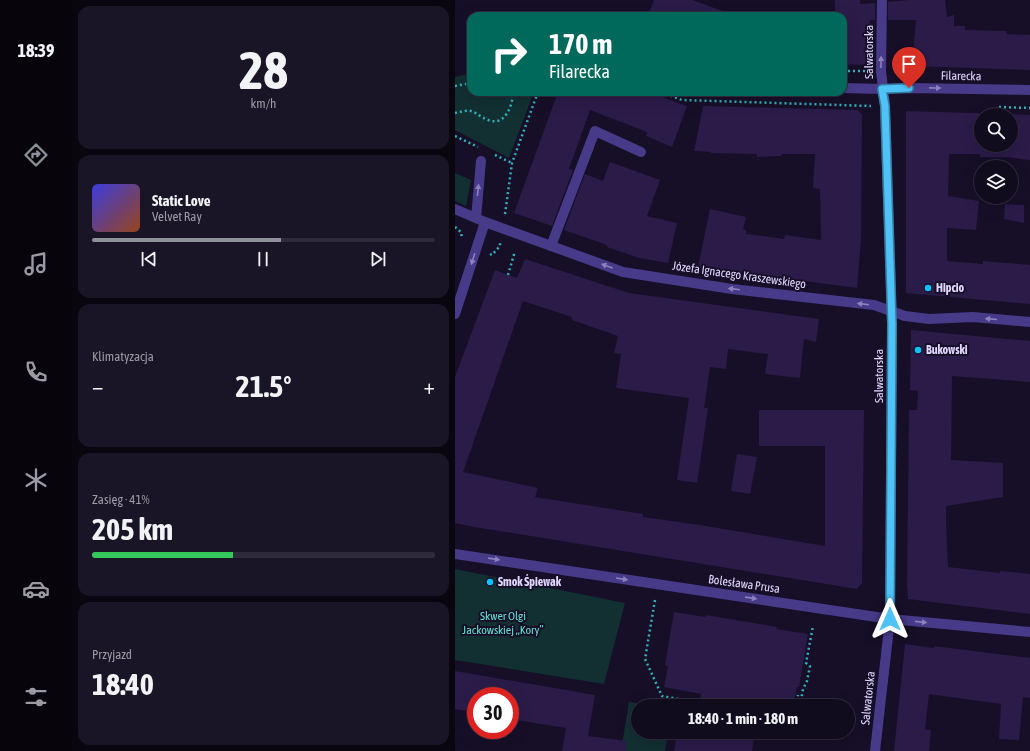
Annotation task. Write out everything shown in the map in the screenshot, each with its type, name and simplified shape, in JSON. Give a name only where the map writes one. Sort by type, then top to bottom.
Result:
[{"type":"street","name":"Salwatorska","points":[[875,751],[890,619],[891,311],[885,106],[881,71],[882,0]]},
{"type":"street","name":"Filarecka","points":[[847,88],[1030,90]]},
{"type":"street","points":[[551,246],[595,131],[641,152]]},
{"type":"street","points":[[455,314],[480,220],[481,161]]},
{"type":"street","name":"Józefa Ignacego Kraszewskiego","points":[[455,209],[503,229],[623,272],[732,289],[874,305],[905,316],[929,319],[973,317],[1030,322]]},
{"type":"street","name":"Bolesława Prusa","points":[[455,554],[890,619],[1030,632]]},
{"type":"path","points":[[455,86],[467,84]]},
{"type":"path","points":[[455,113],[471,111],[487,120],[495,122],[503,118],[511,106],[512,96]]},
{"type":"path","points":[[503,229],[512,163],[537,96]]},
{"type":"path","points":[[492,255],[500,246]]},
{"type":"path","points":[[508,275],[515,251]]},
{"type":"path","points":[[655,600],[645,659],[661,696],[677,699]]},
{"type":"path","points":[[801,699],[810,666],[805,663],[813,626]]},
{"type":"path","points":[[797,699],[798,695]]},
{"type":"green space","points":[[467,74],[467,96],[532,96],[509,158],[455,130],[455,77]]},
{"type":"green space","points":[[455,173],[471,180],[466,206],[455,201]]},
{"type":"green space","name":"Skwer Olgi Jackowskiej „Kory”","points":[[455,569],[625,603],[604,684],[455,660]]},
{"type":"green space","points":[[629,702],[631,702],[631,739],[667,739],[665,751],[621,751]]},
{"type":"building","points":[[654,0],[692,0],[725,12],[650,12]]},
{"type":"building","points":[[835,0],[860,0],[860,4],[875,3],[875,20],[870,20],[868,61],[863,65],[847,64],[847,12],[835,12]]},
{"type":"building","points":[[909,0],[945,0],[947,17],[954,15],[954,26],[965,26],[965,30],[1006,31],[1007,34],[1030,35],[1030,70],[912,66],[916,20],[888,20],[888,2]]},
{"type":"building","points":[[557,96],[660,96],[687,106],[672,147],[646,136],[647,132],[590,110],[569,169],[573,170],[552,226],[514,213]]},
{"type":"building","points":[[703,106],[858,110],[862,115],[861,239],[857,288],[698,267],[710,209],[746,217],[743,230],[746,230],[746,234],[784,239],[785,235],[821,240],[820,189],[813,188],[815,154],[782,154],[781,156],[757,157],[757,154],[694,151]]},
{"type":"building","points":[[906,111],[974,113],[974,152],[1018,152],[1018,115],[1030,115],[1030,160],[1006,157],[980,157],[980,154],[949,154],[948,196],[974,200],[974,204],[979,204],[976,230],[947,228],[947,261],[983,264],[983,261],[1030,265],[1030,304],[906,293]]},
{"type":"building","points":[[610,162],[660,180],[647,216],[677,223],[668,263],[639,258],[564,230],[585,174],[603,181]]},
{"type":"building","points":[[1005,204],[1024,205],[1024,223],[1004,219]]},
{"type":"building","points":[[525,259],[629,293],[819,319],[816,342],[804,339],[800,378],[765,374],[768,354],[728,349],[726,369],[710,367],[704,408],[708,408],[697,483],[677,480],[689,398],[616,388],[621,354],[614,353],[618,336],[572,320],[572,317],[523,301],[463,472],[538,488],[535,497],[643,514],[643,517],[825,546],[825,446],[759,446],[759,410],[864,410],[862,583],[857,589],[455,523],[455,377],[495,270],[517,278]]},
{"type":"building","points":[[911,330],[1030,341],[1030,382],[952,376],[951,460],[1003,463],[1003,497],[946,506],[946,522],[948,567],[1000,573],[1000,571],[1030,574],[1030,614],[908,599],[909,410],[917,410],[918,391],[910,390]]},
{"type":"building","points":[[737,454],[757,457],[750,494],[731,491]]},
{"type":"building","points":[[674,612],[705,617],[706,615],[777,627],[776,629],[808,634],[799,687],[797,687],[794,699],[700,699],[701,694],[664,687],[668,666],[665,665]]},
{"type":"building","points":[[905,644],[934,648],[934,646],[1030,658],[1030,698],[1023,697],[1019,740],[999,739],[1001,704],[929,694],[925,730],[931,730],[929,751],[894,751]]},
{"type":"building","points":[[455,671],[595,695],[588,736],[626,741],[626,751],[562,751],[566,728],[519,720],[519,687],[467,687],[467,711],[455,709]]},
{"type":"building","points":[[676,739],[754,739],[752,751],[674,751]]},
{"type":"place","name":"Hipcio","points":[[928,288]]},
{"type":"place","name":"Bukowski","points":[[918,350]]},
{"type":"place","name":"Smok Śpiewak","points":[[490,582]]},
{"type":"route","points":[[890,619],[892,324],[885,106],[882,89],[909,88]]}]
